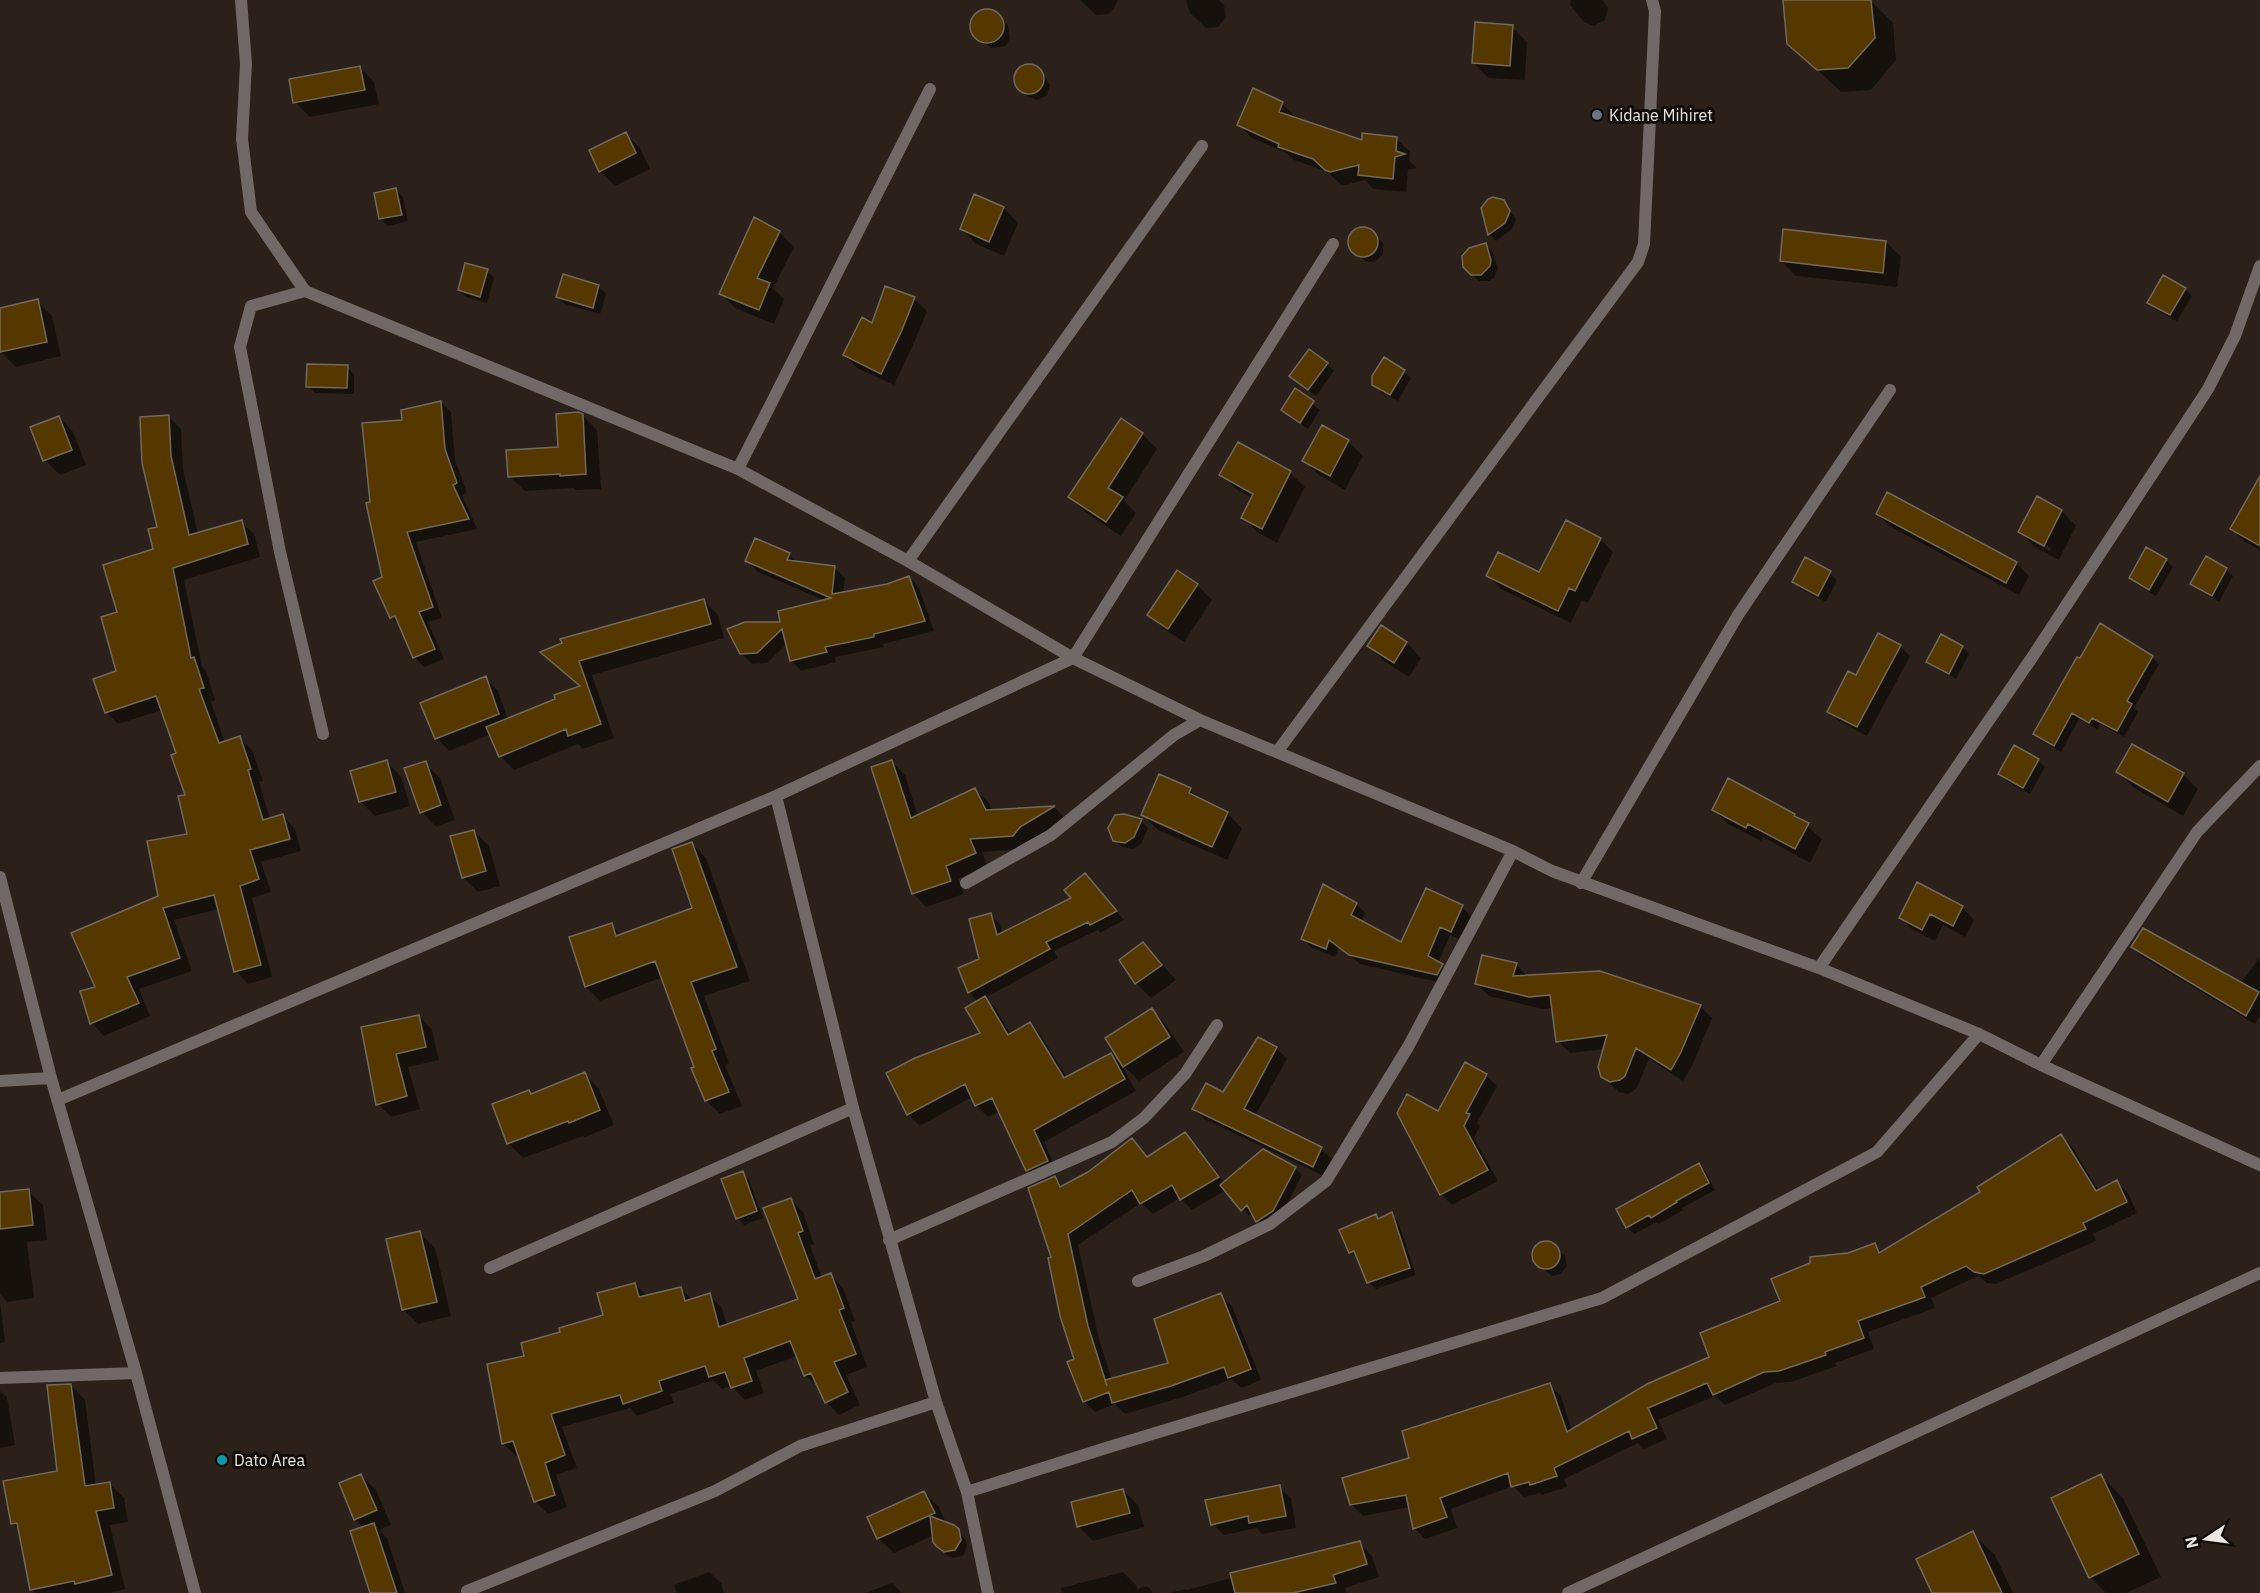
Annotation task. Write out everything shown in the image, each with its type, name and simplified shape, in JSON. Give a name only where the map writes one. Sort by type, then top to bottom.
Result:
[{"type":"street","points":[[241,0],[246,64],[242,139],[251,212],[305,291],[738,469],[908,561],[1073,658],[1200,720],[1513,851],[1581,883],[1819,968],[1978,1034],[2260,1165]]},
{"type":"street","points":[[1277,753],[1638,262],[1644,244],[1655,11],[1652,0]]},
{"type":"street","points":[[738,469],[930,89]]},
{"type":"street","points":[[908,561],[1202,146]]},
{"type":"street","points":[[58,1100],[776,796],[1073,658],[1333,244]]},
{"type":"street","points":[[1819,968],[2031,659],[2208,389],[2235,336],[2260,266]]},
{"type":"street","points":[[305,291],[251,306],[240,347],[280,552],[323,734]]},
{"type":"street","points":[[1581,883],[1738,615],[1890,390]]},
{"type":"street","points":[[966,883],[1051,835],[1174,735],[1200,720]]},
{"type":"street","points":[[2041,1065],[2197,832],[2260,766]]},
{"type":"street","points":[[776,796],[853,1108],[936,1402],[967,1492],[988,1593]]},
{"type":"street","points":[[1138,1281],[1204,1256],[1270,1224],[1326,1181],[1408,1047],[1513,851]]},
{"type":"street","points":[[0,877],[51,1078],[136,1373],[195,1593]]},
{"type":"street","points":[[889,1240],[1112,1142],[1144,1119],[1185,1074],[1217,1025]]},
{"type":"street","points":[[967,1492],[1602,1298],[1878,1152],[1978,1034]]},
{"type":"street","points":[[0,1081],[51,1078]]},
{"type":"street","points":[[490,1268],[853,1108]]},
{"type":"street","points":[[1568,1593],[2260,1273]]},
{"type":"street","points":[[0,1378],[136,1373]]},
{"type":"street","points":[[467,1591],[715,1491],[800,1446],[936,1402]]},
{"type":"building","points":[[1783,0],[1871,0],[1875,38],[1848,68],[1817,70],[1787,44]]},
{"type":"building","points":[[987,9],[999,14],[1004,26],[999,38],[987,43],[975,38],[970,26],[975,14]]},
{"type":"building","points":[[1475,22],[1513,25],[1510,66],[1472,63]]},
{"type":"building","points":[[1029,64],[1039,69],[1044,79],[1039,89],[1029,94],[1019,89],[1014,79],[1019,69]]},
{"type":"building","points":[[360,66],[365,90],[293,103],[289,79]]},
{"type":"building","points":[[1253,88],[1283,102],[1279,112],[1362,140],[1362,133],[1397,137],[1396,151],[1405,154],[1395,157],[1393,179],[1358,175],[1359,165],[1330,172],[1313,159],[1278,147],[1279,144],[1237,125]]},
{"type":"building","points":[[626,132],[636,153],[599,172],[589,150]]},
{"type":"building","points":[[396,188],[402,215],[379,219],[374,193]]},
{"type":"building","points":[[974,194],[1004,207],[989,242],[960,229]]},
{"type":"building","points":[[1493,197],[1504,200],[1510,211],[1505,223],[1488,235],[1481,208],[1488,199]]},
{"type":"building","points":[[754,217],[780,231],[757,278],[770,283],[759,310],[719,294]]},
{"type":"building","points":[[1363,227],[1373,232],[1378,242],[1373,252],[1363,257],[1353,252],[1348,242],[1353,232]]},
{"type":"building","points":[[1783,229],[1886,241],[1883,273],[1780,261]]},
{"type":"building","points":[[1486,243],[1491,260],[1490,266],[1481,275],[1471,275],[1463,267],[1462,256],[1469,248]]},
{"type":"building","points":[[465,263],[488,269],[480,297],[458,290]]},
{"type":"building","points":[[563,274],[599,285],[593,308],[556,297]]},
{"type":"building","points":[[2163,275],[2186,288],[2170,315],[2147,303]]},
{"type":"building","points":[[885,286],[915,297],[881,374],[843,355],[862,317],[872,323]]},
{"type":"building","points":[[38,299],[47,342],[0,352],[0,308]]},
{"type":"building","points":[[1309,349],[1328,363],[1308,390],[1289,376]]},
{"type":"building","points":[[1384,357],[1405,370],[1390,395],[1372,385],[1372,376]]},
{"type":"building","points":[[307,364],[348,365],[347,388],[306,387]]},
{"type":"building","points":[[1295,388],[1314,401],[1300,423],[1281,410]]},
{"type":"building","points":[[441,401],[445,449],[457,483],[453,485],[469,519],[407,532],[433,607],[419,612],[435,649],[413,658],[395,616],[390,618],[373,581],[382,577],[366,503],[370,502],[362,423],[402,420],[401,410]]},
{"type":"building","points":[[578,412],[583,414],[586,474],[508,477],[506,450],[558,447],[556,414]]},
{"type":"building","points":[[169,415],[171,456],[189,535],[242,520],[248,544],[173,568],[191,658],[194,657],[204,688],[199,689],[219,743],[240,736],[251,769],[248,770],[263,820],[283,814],[290,839],[250,850],[259,879],[240,886],[261,965],[234,972],[214,895],[163,908],[180,958],[127,977],[139,1003],[90,1024],[80,991],[95,987],[71,933],[158,896],[147,841],[187,834],[178,796],[185,795],[171,755],[176,753],[156,696],[105,713],[93,679],[116,671],[101,617],[117,612],[103,565],[153,549],[148,529],[157,527],[142,463],[140,417]]},
{"type":"building","points":[[59,416],[72,450],[43,461],[30,427]]},
{"type":"building","points":[[1121,418],[1143,433],[1108,488],[1123,497],[1106,522],[1068,497]]},
{"type":"building","points":[[1322,425],[1349,440],[1330,476],[1302,461]]},
{"type":"building","points":[[1238,442],[1291,471],[1262,529],[1241,518],[1253,494],[1219,475]]},
{"type":"building","points":[[2260,476],[2260,546],[2230,529]]},
{"type":"building","points":[[1887,492],[2017,562],[2006,583],[1876,514]]},
{"type":"building","points":[[2037,496],[2062,510],[2044,546],[2018,532]]},
{"type":"building","points":[[1566,520],[1601,538],[1575,591],[1569,588],[1558,611],[1486,576],[1498,552],[1539,572]]},
{"type":"building","points":[[755,538],[790,553],[787,560],[835,566],[832,594],[887,584],[909,576],[925,621],[874,634],[874,637],[825,647],[827,652],[790,661],[782,629],[757,653],[740,654],[727,629],[745,622],[780,622],[778,611],[831,598],[745,561]]},
{"type":"building","points":[[2146,547],[2167,559],[2149,590],[2129,578]]},
{"type":"building","points":[[2206,556],[2227,568],[2212,596],[2190,584]]},
{"type":"building","points":[[1805,557],[1831,571],[1818,596],[1792,582]]},
{"type":"building","points":[[1177,570],[1198,584],[1168,629],[1147,615]]},
{"type":"building","points":[[704,599],[711,624],[579,661],[601,724],[568,736],[566,729],[499,757],[486,727],[555,699],[554,695],[580,686],[540,652],[562,643],[560,639]]},
{"type":"building","points":[[2100,623],[2153,656],[2127,701],[2132,704],[2117,731],[2092,718],[2089,723],[2072,713],[2054,746],[2033,734],[2077,657],[2080,658]]},
{"type":"building","points":[[1381,625],[1407,642],[1394,663],[1367,646]]},
{"type":"building","points":[[1878,633],[1901,645],[1857,727],[1827,712],[1848,671],[1856,675]]},
{"type":"building","points":[[1941,634],[1963,646],[1949,674],[1926,662]]},
{"type":"building","points":[[486,676],[499,714],[435,739],[420,703]]},
{"type":"building","points":[[2132,744],[2184,773],[2168,802],[2116,772]]},
{"type":"building","points":[[2014,745],[2039,759],[2023,788],[1998,774]]},
{"type":"building","points":[[387,760],[396,792],[359,802],[350,771]]},
{"type":"building","points":[[892,760],[911,818],[975,788],[986,810],[1055,806],[1020,827],[1013,836],[970,839],[976,853],[946,866],[951,881],[912,894],[871,767]]},
{"type":"building","points":[[426,761],[441,805],[420,813],[404,768]]},
{"type":"building","points":[[1159,774],[1191,788],[1189,793],[1228,812],[1212,847],[1141,815]]},
{"type":"building","points":[[1728,778],[1809,823],[1795,849],[1748,824],[1746,828],[1712,810]]},
{"type":"building","points":[[1124,814],[1142,819],[1134,837],[1125,843],[1113,841],[1108,828],[1115,815]]},
{"type":"building","points":[[474,830],[486,871],[462,878],[450,836]]},
{"type":"building","points":[[692,842],[737,967],[691,982],[716,1049],[712,1051],[729,1092],[705,1101],[691,1068],[694,1067],[655,961],[585,987],[569,937],[612,923],[616,936],[692,908],[672,849]]},
{"type":"building","points":[[1085,873],[1117,911],[1090,925],[1088,922],[1046,942],[1050,949],[968,993],[958,968],[979,959],[969,919],[991,913],[997,935],[1071,898],[1064,890]]},
{"type":"building","points":[[1917,882],[1963,906],[1953,926],[1930,914],[1922,930],[1899,918]]},
{"type":"building","points":[[1323,884],[1357,903],[1351,915],[1401,942],[1426,888],[1463,905],[1451,932],[1440,927],[1428,956],[1443,964],[1437,975],[1349,955],[1329,940],[1326,949],[1301,939]]},
{"type":"building","points":[[2143,928],[2259,992],[2246,1016],[2131,947]]},
{"type":"building","points":[[1143,942],[1162,965],[1135,984],[1119,960]]},
{"type":"building","points":[[1482,955],[1517,963],[1513,976],[1600,971],[1701,1005],[1671,1070],[1636,1048],[1625,1076],[1620,1080],[1610,1082],[1601,1077],[1598,1067],[1607,1035],[1556,1042],[1550,995],[1529,997],[1475,984]]},
{"type":"building","points":[[985,996],[1008,1035],[1030,1022],[1064,1078],[1111,1053],[1125,1079],[1034,1130],[1048,1161],[1026,1171],[992,1098],[975,1106],[965,1084],[907,1115],[886,1073],[915,1058],[980,1033],[965,1008]]},
{"type":"building","points":[[1152,1008],[1170,1037],[1123,1067],[1105,1038]]},
{"type":"building","points":[[419,1015],[426,1047],[396,1054],[407,1096],[376,1105],[361,1027]]},
{"type":"building","points":[[1258,1037],[1277,1047],[1244,1109],[1322,1147],[1313,1167],[1192,1109],[1206,1083],[1223,1092]]},
{"type":"building","points":[[1465,1062],[1487,1074],[1466,1113],[1470,1114],[1464,1126],[1488,1170],[1440,1195],[1397,1113],[1407,1094],[1438,1111]]},
{"type":"building","points":[[585,1072],[600,1110],[507,1144],[492,1104],[529,1090],[531,1094]]},
{"type":"building","points":[[1185,1132],[1219,1177],[1180,1200],[1172,1185],[1140,1204],[1132,1190],[1068,1234],[1088,1326],[1105,1380],[1168,1363],[1154,1319],[1221,1293],[1251,1369],[1228,1378],[1224,1367],[1171,1386],[1112,1403],[1109,1392],[1083,1402],[1067,1362],[1074,1359],[1060,1316],[1048,1258],[1051,1257],[1028,1188],[1055,1176],[1060,1187],[1088,1172],[1132,1138],[1147,1157]]},
{"type":"building","points":[[2061,1134],[2096,1191],[2117,1180],[2127,1202],[2083,1223],[2086,1229],[1984,1274],[1974,1272],[1966,1266],[1921,1287],[1925,1297],[1858,1321],[1864,1338],[1825,1352],[1826,1355],[1779,1371],[1764,1372],[1713,1395],[1707,1383],[1648,1408],[1657,1428],[1632,1439],[1629,1431],[1554,1468],[1557,1476],[1530,1485],[1529,1482],[1511,1487],[1508,1473],[1440,1498],[1447,1517],[1413,1529],[1406,1495],[1350,1505],[1342,1478],[1409,1458],[1402,1431],[1550,1383],[1567,1432],[1647,1384],[1709,1357],[1700,1333],[1780,1301],[1771,1279],[1810,1263],[1810,1257],[1848,1253],[1875,1243],[1879,1253],[1980,1192],[1977,1187]]},
{"type":"building","points":[[1263,1149],[1296,1167],[1273,1211],[1256,1222],[1247,1205],[1241,1211],[1220,1185]]},
{"type":"building","points":[[1699,1163],[1709,1183],[1651,1218],[1649,1215],[1626,1228],[1616,1209]]},
{"type":"building","points":[[743,1171],[757,1211],[736,1219],[721,1179]]},
{"type":"building","points":[[29,1189],[33,1225],[0,1229],[0,1192]]},
{"type":"building","points":[[791,1198],[803,1231],[798,1233],[815,1279],[831,1273],[844,1308],[839,1310],[856,1354],[834,1362],[848,1392],[825,1403],[811,1373],[804,1376],[790,1341],[744,1358],[752,1381],[731,1388],[725,1372],[709,1377],[705,1366],[659,1381],[662,1391],[623,1404],[620,1395],[551,1414],[565,1455],[545,1463],[555,1495],[534,1502],[513,1441],[502,1444],[487,1364],[524,1356],[521,1343],[560,1332],[559,1328],[603,1315],[597,1293],[635,1283],[639,1297],[681,1287],[685,1301],[710,1293],[719,1327],[798,1299],[763,1208]]},
{"type":"building","points":[[1392,1212],[1410,1268],[1367,1283],[1354,1251],[1349,1253],[1339,1230],[1376,1214],[1378,1219]]},
{"type":"building","points":[[420,1231],[437,1302],[402,1310],[386,1239]]},
{"type":"building","points":[[1546,1241],[1556,1245],[1560,1255],[1556,1265],[1546,1269],[1536,1265],[1532,1255],[1536,1245]]},
{"type":"building","points":[[71,1384],[85,1486],[110,1482],[114,1508],[96,1511],[112,1575],[75,1584],[74,1581],[30,1590],[17,1523],[11,1524],[3,1481],[57,1471],[47,1385]]},
{"type":"building","points":[[361,1474],[377,1510],[354,1520],[339,1483]]},
{"type":"building","points":[[2101,1474],[2139,1554],[2089,1578],[2051,1498]]},
{"type":"building","points":[[1280,1485],[1286,1516],[1249,1523],[1248,1516],[1211,1525],[1205,1500]]},
{"type":"building","points":[[1123,1489],[1130,1513],[1077,1527],[1071,1502]]},
{"type":"building","points":[[924,1491],[935,1513],[877,1539],[867,1517]]},
{"type":"building","points":[[930,1516],[959,1529],[961,1540],[955,1550],[944,1552],[933,1542]]},
{"type":"building","points":[[374,1523],[397,1593],[370,1593],[350,1531]]},
{"type":"building","points":[[1973,1531],[2002,1593],[1932,1593],[1916,1559]]},
{"type":"building","points":[[1360,1541],[1367,1564],[1333,1575],[1336,1583],[1293,1593],[1235,1593],[1230,1573]]},
{"type":"place","name":"Kidane Mihiret","points":[[1597,115]]},
{"type":"place","name":"Dato Area","points":[[222,1460]]}]
